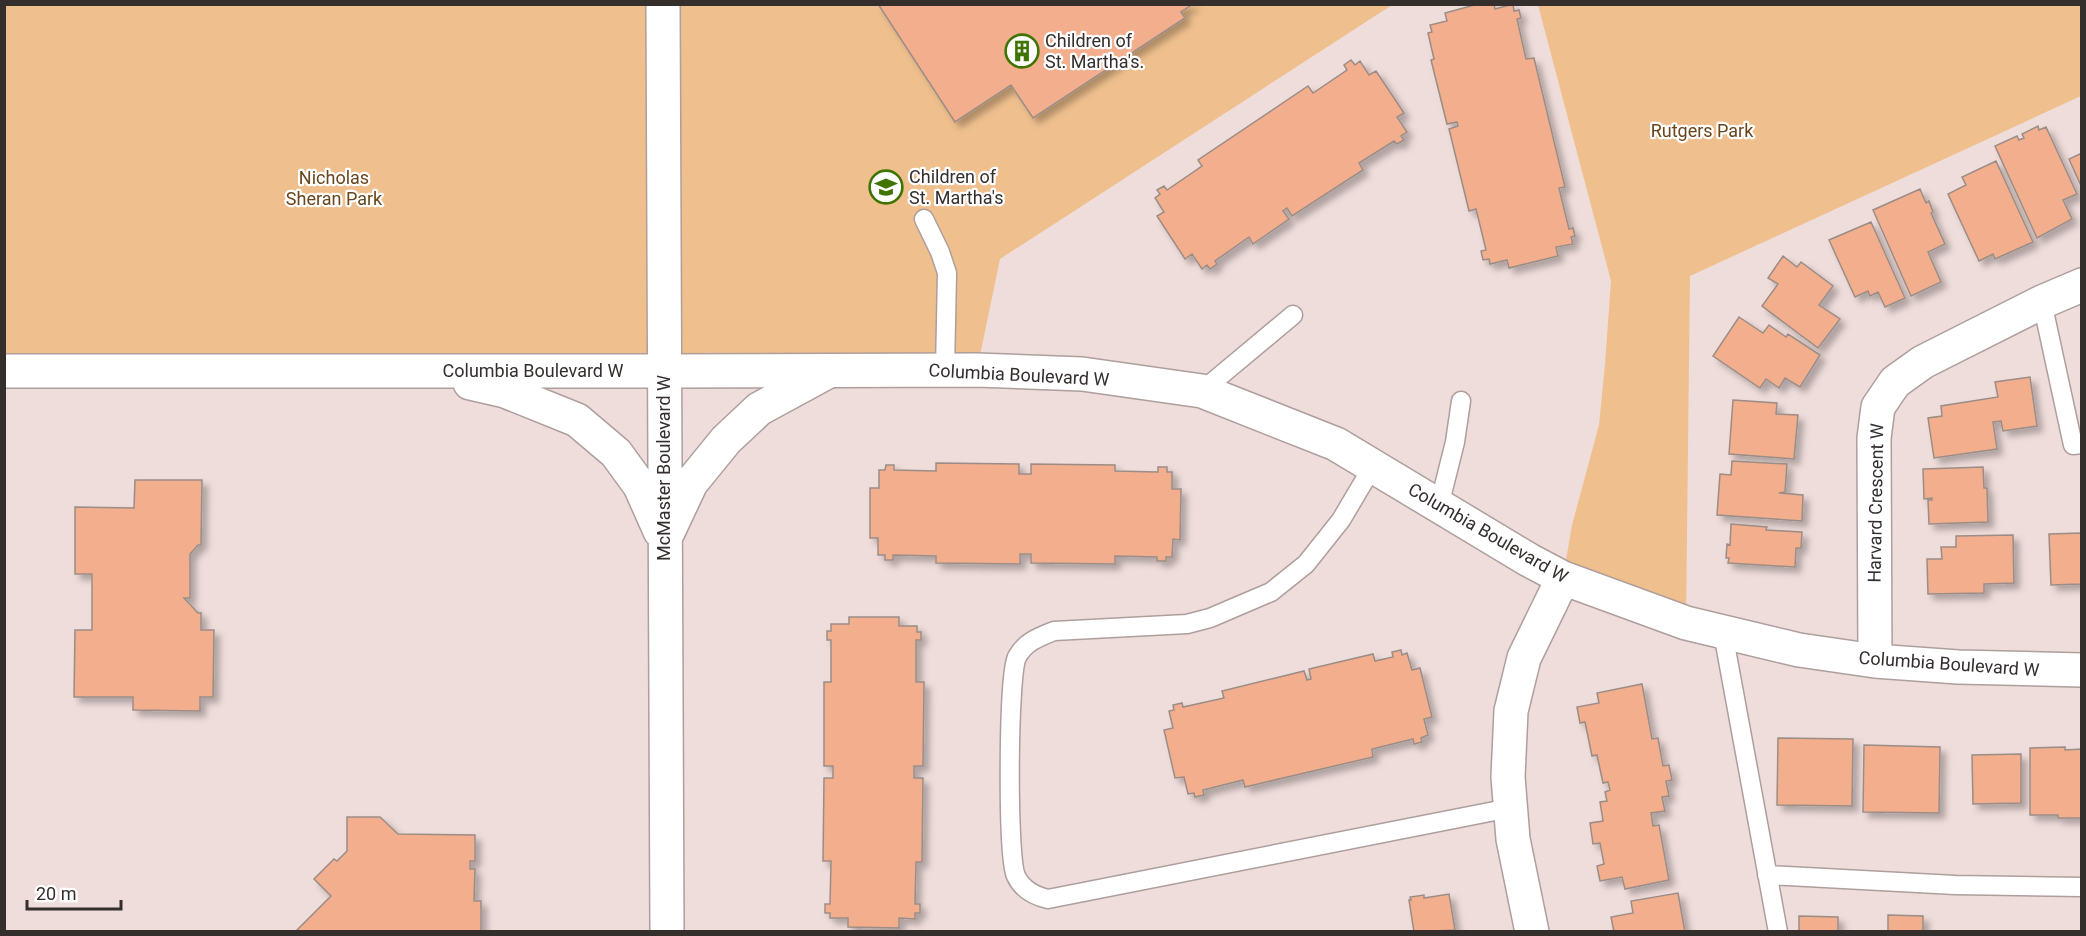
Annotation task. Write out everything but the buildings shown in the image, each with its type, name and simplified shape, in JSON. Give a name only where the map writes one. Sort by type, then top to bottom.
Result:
[{"type":"street","name":"McMaster Boulevard W","points":[[663,4],[667,932]]},
{"type":"street","name":"Harvard Crescent W","points":[[1875,661],[1874,438],[1878,407],[1895,382],[1923,362],[2082,285]]},
{"type":"street","name":"Columbia Boulevard W","points":[[4,371],[977,370],[1082,374],[1202,391],[1336,444],[1563,578],[1686,623],[1799,650],[1875,661],[1958,667],[2082,670]]},
{"type":"street","points":[[664,539],[691,483],[726,440],[759,409],[829,371]]},
{"type":"street","points":[[421,372],[505,391],[577,420],[615,453],[640,486],[664,539]]},
{"type":"street","points":[[1532,932],[1513,839],[1510,808],[1508,777],[1511,711],[1524,658],[1563,578]]},
{"type":"lane","points":[[924,219],[947,273],[945,370]]},
{"type":"lane","points":[[2043,302],[2073,445],[2082,444]]},
{"type":"lane","points":[[1202,391],[1293,315]]},
{"type":"lane","points":[[1439,506],[1455,442],[1461,401]]},
{"type":"lane","points":[[1373,466],[1341,520],[1305,564],[1271,592],[1210,618],[1187,624],[1054,631],[1036,638],[1025,646],[1017,658],[1013,683],[1010,845],[1016,877],[1032,894],[1048,899],[1510,808]]},
{"type":"lane","points":[[1723,633],[1778,932]]},
{"type":"lane","points":[[1767,875],[1955,885],[2082,887]]},
{"type":"green space","name":"Nicholas Sheran Park","points":[[5,5],[1392,5],[1000,259],[977,370],[5,371]]},
{"type":"green space","name":"Rutgers Park","points":[[1538,5],[2081,5],[2081,96],[1690,276],[1686,623],[1563,578],[1572,525],[1599,425],[1611,281]]},
{"type":"place","name":"Children of St. Martha's.","points":[[1022,51]]},
{"type":"place","name":"Children of St. Martha's","points":[[886,187]]}]
